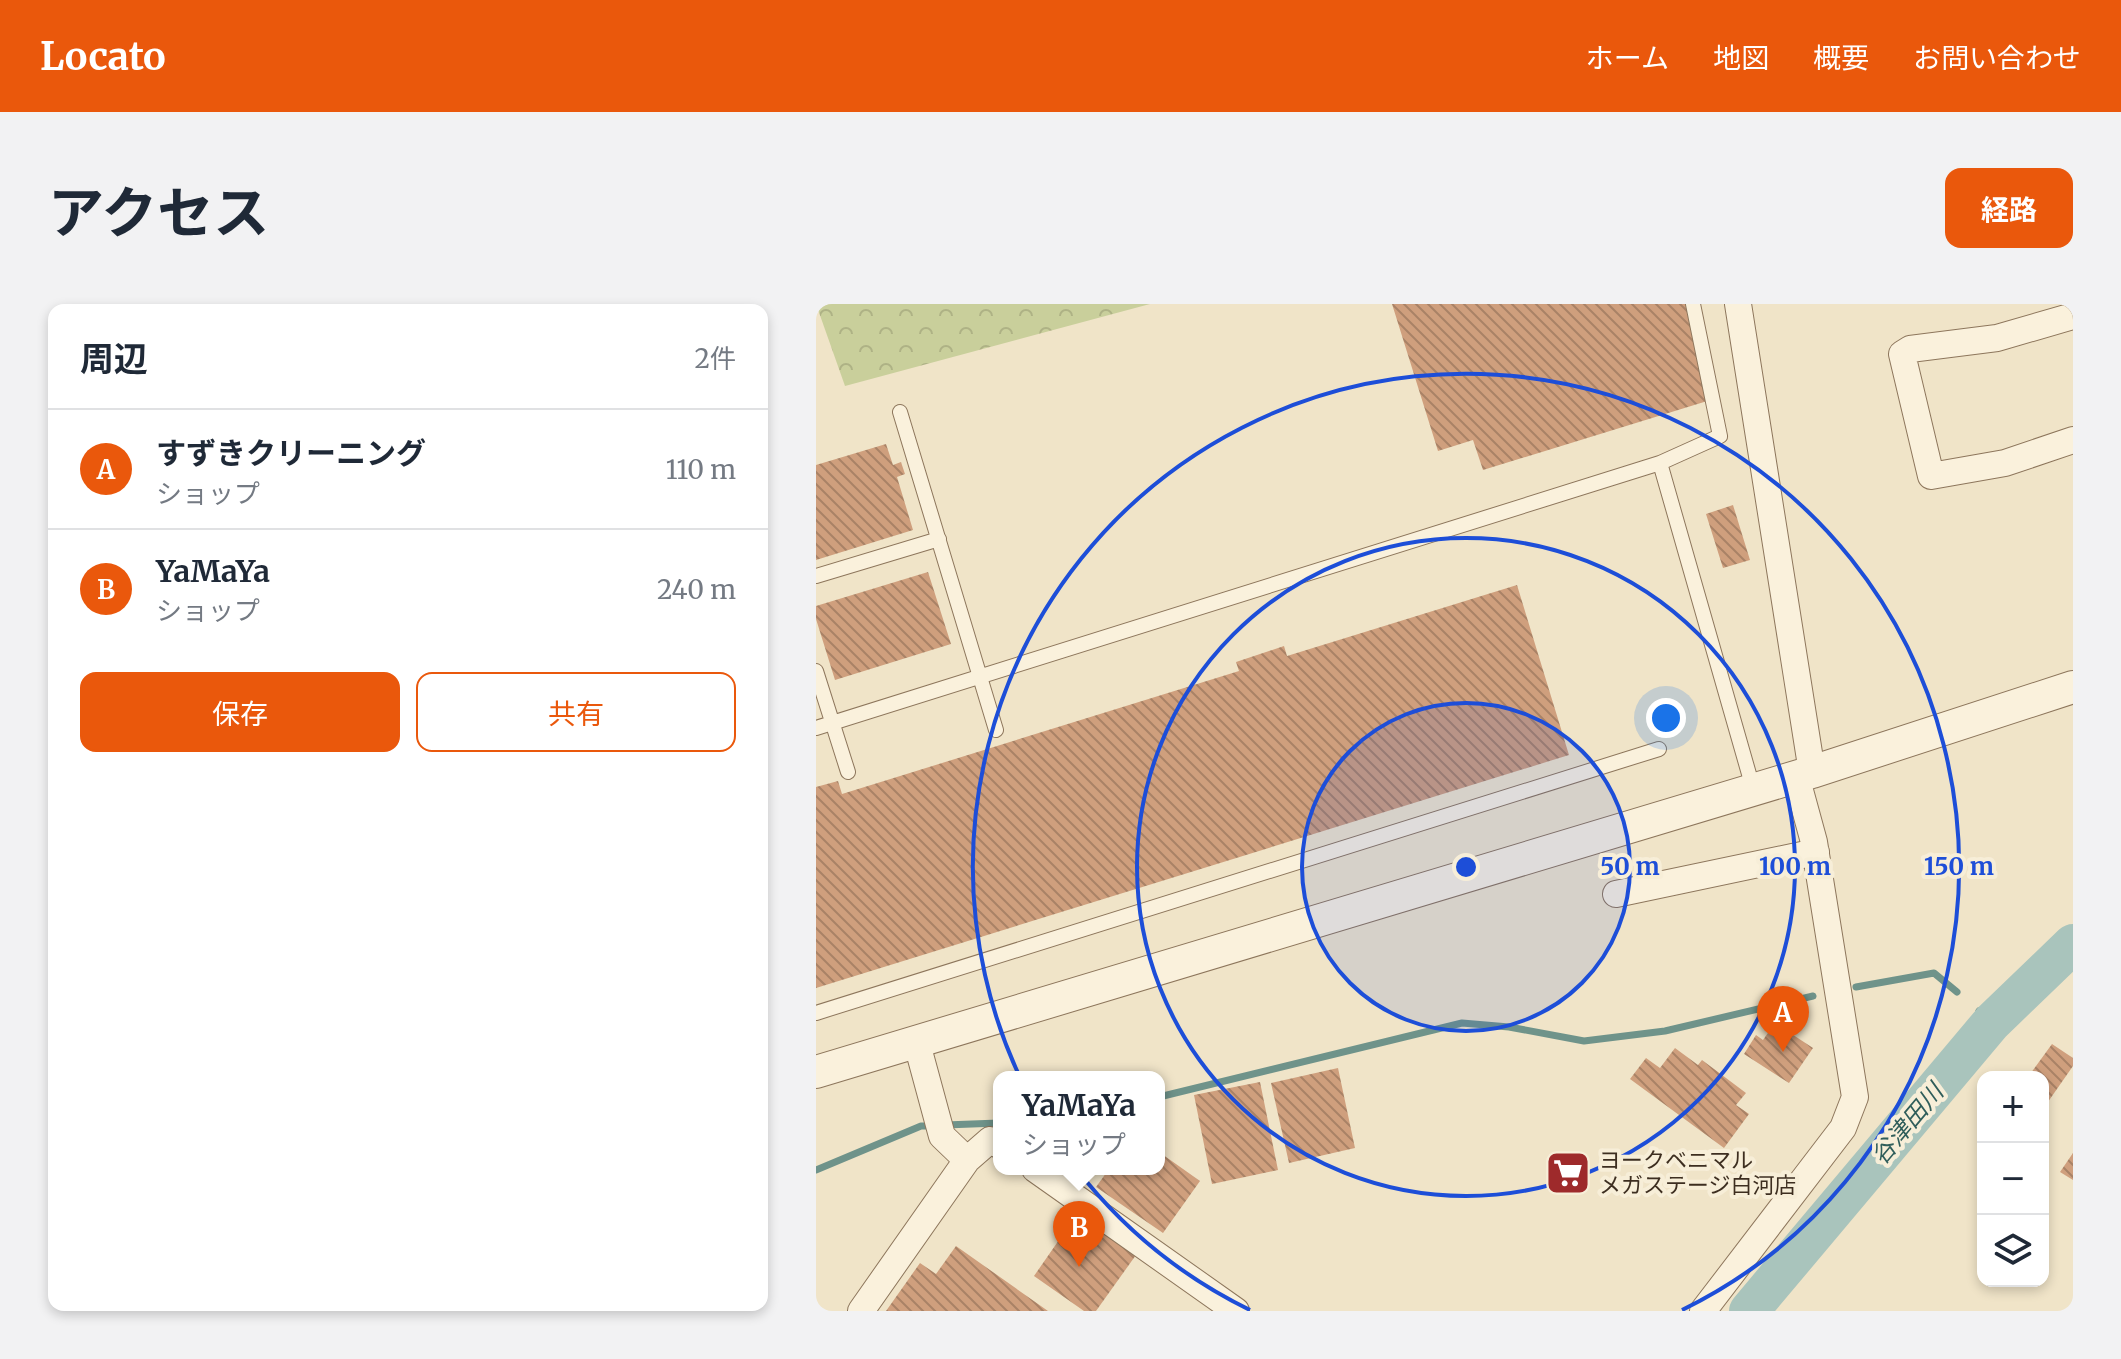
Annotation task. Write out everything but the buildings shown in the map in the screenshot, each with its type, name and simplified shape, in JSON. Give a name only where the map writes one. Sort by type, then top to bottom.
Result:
[{"type":"street","points":[[1703,1311],[1843,1128],[1855,1097],[1804,774],[1738,304]]},
{"type":"street","points":[[2073,316],[1997,338],[1910,349],[1902,354],[1931,476],[2005,463],[2073,440]]},
{"type":"street","points":[[816,1072],[1804,774],[2073,687]]},
{"type":"street","points":[[1616,894],[1816,852]]},
{"type":"street","points":[[916,1040],[942,1136],[967,1160]]},
{"type":"street","points":[[861,1311],[967,1160],[990,1140],[993,1142]]},
{"type":"street","points":[[1043,1175],[1236,1311]]},
{"type":"lane","points":[[816,728],[1660,463],[1720,436],[1693,304]]},
{"type":"lane","points":[[900,412],[996,730]]},
{"type":"lane","points":[[1660,463],[1753,788]]},
{"type":"lane","points":[[816,576],[939,539]]},
{"type":"lane","points":[[816,671],[848,772]]},
{"type":"lane","points":[[816,1013],[1659,749]]},
{"type":"green space","points":[[816,304],[1150,304],[845,386]]},
{"type":"waterway","name":"谷津田川","points":[[1749,1311],[1992,1022],[2073,944]]},
{"type":"waterway","points":[[1856,987],[1934,973],[1957,992]]},
{"type":"waterway","points":[[1165,1096],[1462,1023],[1509,1027],[1584,1041],[1665,1031],[1813,996]]},
{"type":"waterway","points":[[1979,1011],[1992,1022]]},
{"type":"waterway","points":[[945,1125],[993,1123]]},
{"type":"waterway","points":[[816,1170],[921,1126],[933,1126]]},
{"type":"place","name":"すずきクリーニング","points":[[1783,1052]]},
{"type":"place","name":"ヨークベニマル メガステージ白河店","points":[[1568,1173]]},
{"type":"place","name":"YaMaYa","points":[[1079,1267]]}]
